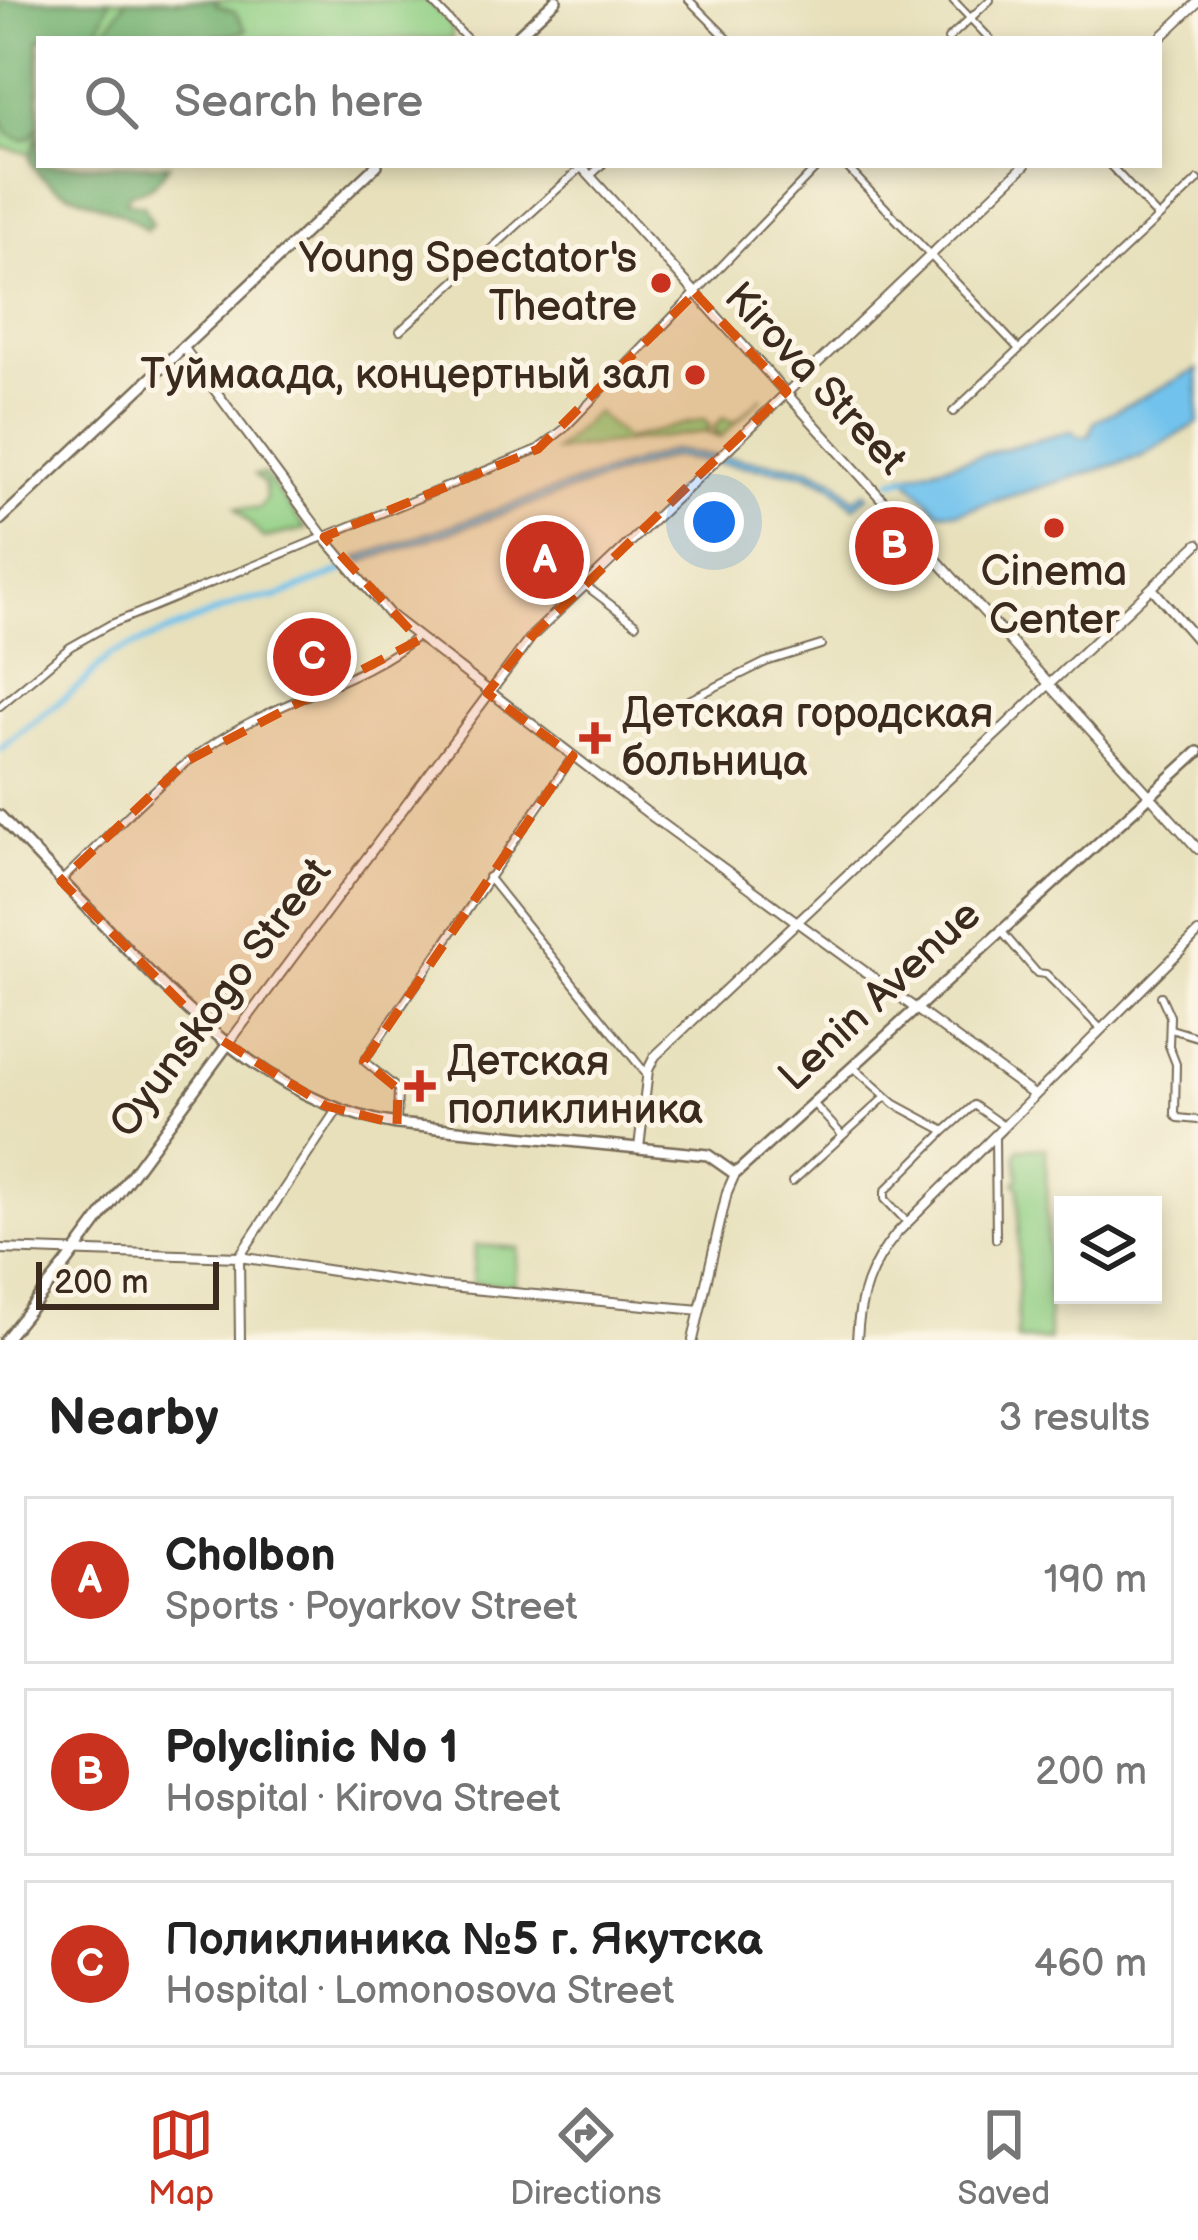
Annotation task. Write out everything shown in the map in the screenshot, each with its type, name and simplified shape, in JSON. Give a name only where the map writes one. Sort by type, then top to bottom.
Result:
[{"type":"main road","points":[[517,36],[556,0]]},
{"type":"main road","points":[[1,517],[374,168]]},
{"type":"main road","name":"Lenin Avenue","points":[[734,1174],[1198,752]]},
{"type":"main road","points":[[0,816],[184,1007],[228,1044],[337,1111],[398,1124],[708,1155],[734,1174]]},
{"type":"main road","name":"Oyunskogo Street","points":[[4,1340],[228,1044]]},
{"type":"street","points":[[430,0],[464,36]]},
{"type":"street","points":[[689,0],[725,36]]},
{"type":"street","points":[[953,0],[987,36]]},
{"type":"street","points":[[950,36],[990,0]]},
{"type":"street","points":[[1162,36],[1194,5]]},
{"type":"street","points":[[400,331],[579,168]]},
{"type":"street","name":"Kirova Street","points":[[583,168],[1198,849]]},
{"type":"street","points":[[590,176],[599,168]]},
{"type":"street","points":[[0,706],[70,647],[109,625],[538,449],[564,429],[816,168]]},
{"type":"street","points":[[848,168],[1017,347]]},
{"type":"street","name":"Oyunskogo Street","points":[[228,1044],[532,635],[1021,168]]},
{"type":"street","points":[[1113,168],[1158,217]]},
{"type":"street","points":[[953,412],[1198,179]]},
{"type":"street","points":[[183,347],[367,591],[416,637],[1034,1095]]},
{"type":"street","points":[[639,1148],[647,1075],[655,1056],[1198,544]]},
{"type":"street","points":[[585,585],[636,625]]},
{"type":"street","points":[[1152,587],[1198,641]]},
{"type":"street","points":[[61,881],[187,761],[233,731],[385,659],[416,637]]},
{"type":"street","points":[[679,705],[766,662],[821,645]]},
{"type":"street","points":[[398,1124],[398,1089],[364,1061],[573,756]]},
{"type":"street","points":[[488,877],[647,1075]]},
{"type":"street","points":[[1000,930],[1037,973],[1046,974],[1101,1029]]},
{"type":"street","points":[[857,1340],[858,1304],[882,1251],[999,1128],[1198,933]]},
{"type":"street","points":[[1161,996],[1170,1016],[1169,1046],[1176,1064],[1174,1106],[1178,1118],[1198,1120]]},
{"type":"street","points":[[1170,1016],[1180,1011]]},
{"type":"street","points":[[1171,1029],[1197,1037]]},
{"type":"street","points":[[851,1065],[884,1097],[946,1130]]},
{"type":"street","points":[[792,1182],[884,1097]]},
{"type":"street","points":[[812,1102],[843,1136]]},
{"type":"street","points":[[907,1222],[884,1192],[974,1105],[999,1128],[996,1239]]},
{"type":"street","points":[[240,1340],[239,1258],[337,1111]]},
{"type":"street","points":[[693,1340],[734,1174]]},
{"type":"street","points":[[0,1250],[239,1258],[427,1286],[700,1310]]},
{"type":"highlighted area","points":[[695,293],[787,391],[532,636],[487,693],[573,756],[364,1061],[398,1089],[397,1124],[326,1106],[212,1034],[61,881],[187,761],[419,640],[324,537],[538,449]]},
{"type":"green space","points":[[0,0],[428,0],[452,25],[452,36],[36,36],[36,154],[0,147]]},
{"type":"green space","points":[[0,0],[110,0],[95,36],[36,36],[36,130],[31,137],[22,140],[9,134],[0,118]]},
{"type":"green space","points":[[126,0],[218,0],[216,5],[235,12],[246,30],[217,36],[102,36]]},
{"type":"green space","points":[[36,140],[36,168],[167,168],[153,185],[130,193],[126,202],[144,205],[152,224],[146,230],[117,212],[64,191],[37,172],[30,159]]},
{"type":"green space","points":[[762,397],[720,438],[705,432],[555,451],[596,412],[626,439],[704,419],[710,427],[706,432],[719,435],[714,427],[723,418],[735,422]]},
{"type":"green space","points":[[264,474],[306,529],[263,538],[236,508],[259,509],[266,500],[265,485],[255,475]]},
{"type":"green space","points":[[1019,1148],[1046,1148],[1049,1340],[1017,1340],[1019,1187],[1015,1182]]},
{"type":"green space","points":[[475,1245],[518,1248],[515,1285],[472,1283]]},
{"type":"water","points":[[1198,369],[1198,423],[1140,457],[959,512],[938,511],[904,476],[1071,431],[1089,436],[1095,421]]},
{"type":"water","points":[[671,450],[809,468],[834,479],[854,499],[864,492],[868,496],[854,507],[830,484],[807,474],[670,457],[362,562],[358,557]]},
{"type":"waterway","points":[[892,481],[911,477]]},
{"type":"waterway","points":[[0,749],[83,683],[110,655],[241,602],[277,597],[344,570]]},
{"type":"place","name":"Young Spectator's Theatre","points":[[661,283]]},
{"type":"place","name":"Туймаада, концертный зал","points":[[695,375]]},
{"type":"place","name":"Cinema Center","points":[[1054,528]]},
{"type":"place","name":"Polyclinic No 1","points":[[894,546]]},
{"type":"place","name":"Cholbon","points":[[545,560]]},
{"type":"place","name":"Поликлиника №5 г. Якутска","points":[[312,657]]},
{"type":"place","name":"Детская городская больница","points":[[595,738]]},
{"type":"place","name":"Детская поликлиника","points":[[420,1086]]}]
